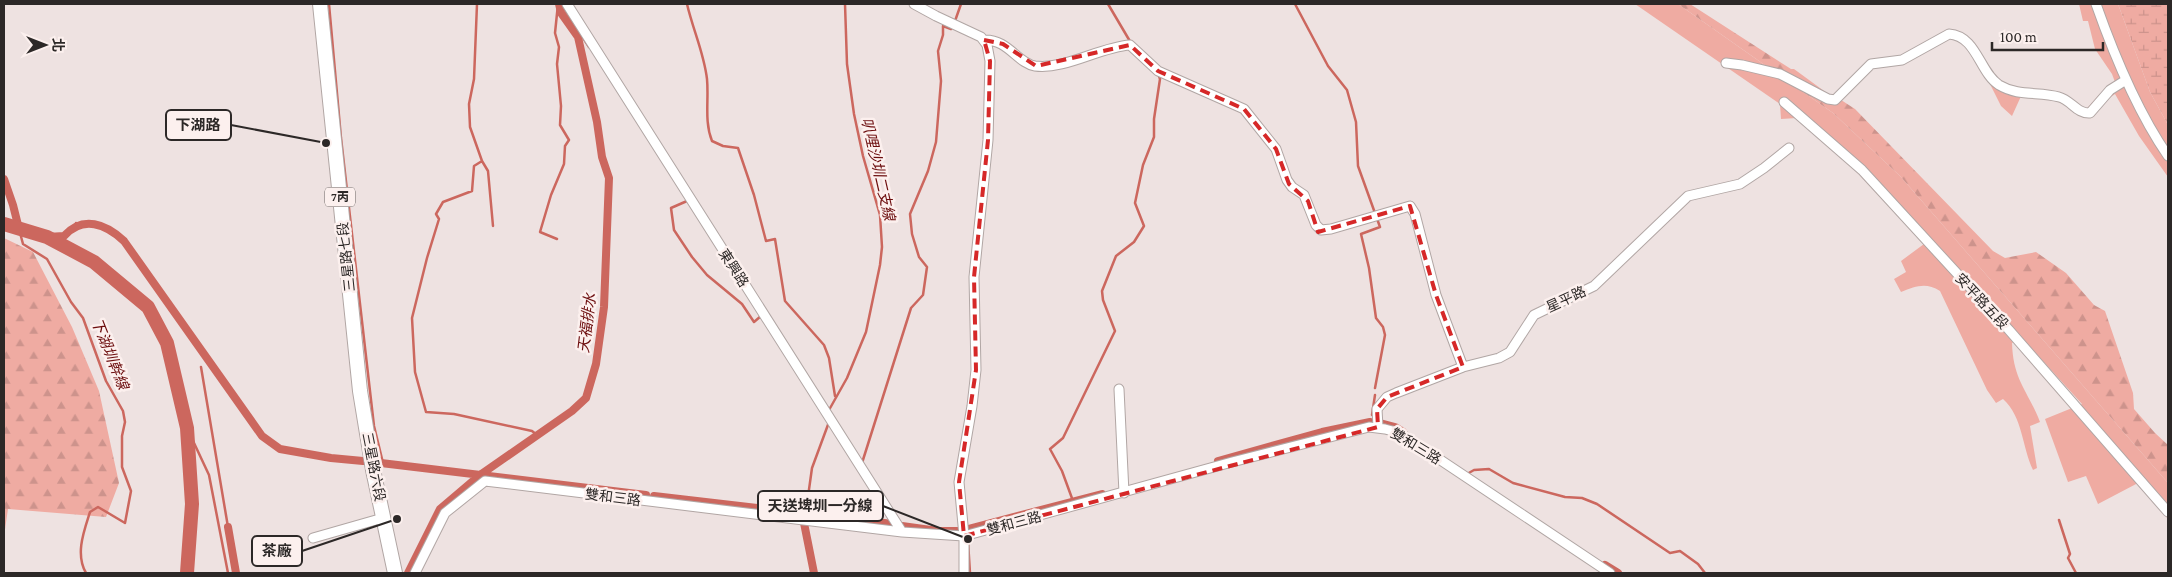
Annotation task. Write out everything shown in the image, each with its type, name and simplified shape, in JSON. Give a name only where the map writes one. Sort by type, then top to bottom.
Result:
[{"type":"main road","name":"三星路七段","points":[[320,4],[360,391]]},
{"type":"main road","name":"三星路六段","points":[[360,391],[395,573]]},
{"type":"street","name":"東興路","points":[[567,4],[898,526]]},
{"type":"street","points":[[914,4],[976,34],[984,40],[1002,44],[1036,66],[1061,63],[1130,45],[1158,70],[1244,109],[1276,150],[1287,180],[1292,187],[1304,195],[1316,225],[1321,230],[1331,229],[1410,206],[1415,214],[1436,296],[1463,367]]},
{"type":"street","points":[[2096,4],[2109,43],[2126,80],[2168,156]]},
{"type":"street","points":[[1726,63],[1780,74],[1828,99],[1835,100],[1871,64],[1902,60],[1949,34],[1955,34],[1974,50],[1989,76],[1999,85],[2022,94],[2059,97],[2083,113],[2090,113],[2110,90],[2126,80]]},
{"type":"street","points":[[964,573],[964,531],[959,482],[976,370],[974,277],[988,140],[990,61],[984,40]]},
{"type":"street","name":"安平路五段","points":[[1784,102],[1862,170],[2009,330],[2168,512]]},
{"type":"street","name":"星平路","points":[[1377,424],[1377,409],[1387,397],[1463,367],[1499,358],[1510,352],[1534,315],[1594,286],[1688,196],[1740,184],[1789,148]]},
{"type":"street","points":[[1119,390],[1124,488]]},
{"type":"street","name":"雙和三路","points":[[416,573],[445,513],[485,481],[898,526],[964,531],[1377,424],[1400,433],[1610,573]]},
{"type":"street","points":[[313,538],[383,518]]},
{"type":"highlighted area","points":[[984,40],[1003,44],[1036,66],[1130,45],[1158,71],[1244,109],[1276,149],[1289,184],[1308,201],[1318,232],[1410,206],[1436,295],[1463,367],[1387,397],[1377,409],[1378,427],[964,536],[959,482],[976,370],[974,277],[988,140],[990,61]]},
{"type":"green space","points":[[1635,4],[1678,4],[1833,113],[1900,176],[2168,483],[2168,519],[2138,483],[2098,504],[2086,476],[2068,482],[2045,419],[2082,404],[2021,337],[2012,343],[2015,367],[2040,422],[2030,426],[2037,468],[2033,470],[2015,414],[2003,399],[1996,403],[1987,390],[1940,291],[1935,288],[1921,286],[1901,292],[1894,279],[1906,272],[1901,261],[1924,244],[1855,170],[1797,118],[1781,119],[1780,104]]},
{"type":"green space","points":[[1678,4],[1690,4],[1791,69],[1794,69],[1835,99],[1838,98],[1855,109],[1993,251],[2005,258],[2036,252],[2066,273],[2094,305],[2105,311],[2133,393],[2134,409],[2168,445],[2168,483],[1900,176],[1833,113]]},
{"type":"green space","points":[[2079,4],[2118,4],[2150,92],[2168,125],[2168,177],[2139,136],[2115,94],[2099,105],[2090,118],[2083,113],[2098,96],[2115,82],[2112,74],[2095,49],[2088,21],[2083,21]]},
{"type":"green space","points":[[2118,4],[2168,4],[2168,125],[2150,92]]},
{"type":"green space","points":[[1989,82],[2022,94],[2012,116],[2001,106]]},
{"type":"green space","points":[[4,238],[33,252],[72,327],[99,391],[119,483],[106,517],[8,509],[4,536]]},
{"type":"waterway","points":[[329,4],[341,138],[374,426],[383,463]]},
{"type":"waterway","points":[[477,4],[474,79],[469,104],[470,127],[482,161],[474,166],[472,191],[443,202],[436,214],[439,219],[412,318],[415,372],[426,412],[454,414],[532,431],[537,435]]},
{"type":"waterway","points":[[557,239],[540,232],[551,195],[564,164],[565,146],[569,140],[560,125],[561,106],[557,64],[559,47],[555,33],[558,4]]},
{"type":"waterway","name":"天福排水","points":[[408,573],[440,509],[480,475],[572,411],[586,398],[596,364],[604,307],[609,178],[602,157],[597,122],[578,37],[561,13],[559,4]]},
{"type":"waterway","points":[[561,4],[589,47]]},
{"type":"waterway","points":[[687,4],[706,69],[708,126],[712,141],[723,146],[738,148],[754,195],[766,241],[775,239],[785,301],[824,345],[829,358],[835,396]]},
{"type":"waterway","name":"叭哩沙圳二支線","points":[[829,410],[847,378],[866,332],[882,247],[880,215],[863,156],[854,114],[847,64],[845,4]]},
{"type":"waterway","points":[[955,21],[961,4]]},
{"type":"waterway","points":[[1108,4],[1131,43]]},
{"type":"waterway","points":[[1295,4],[1328,66],[1347,90],[1356,122],[1358,166],[1380,227],[1361,234],[1369,268],[1376,318],[1383,327],[1385,335],[1375,388]]},
{"type":"waterway","points":[[862,463],[911,308],[923,295],[927,267],[919,257],[912,234],[910,214],[928,171],[936,142],[941,81],[938,51],[943,35],[943,26],[951,29],[953,26]]},
{"type":"waterway","points":[[1073,501],[1062,471],[1050,449],[1063,438],[1115,331],[1103,300],[1102,291],[1116,256],[1134,242],[1144,226],[1135,203],[1143,165],[1154,137],[1154,119],[1160,79],[1158,73]]},
{"type":"waterway","points":[[482,161],[488,171],[493,226]]},
{"type":"waterway","points":[[4,179],[19,229]]},
{"type":"waterway","points":[[687,201],[671,208],[674,230],[707,275],[742,304],[754,322],[761,316],[762,318]]},
{"type":"waterway","points":[[4,224],[47,237],[94,262],[148,307],[167,343],[187,428],[192,504],[187,573]]},
{"type":"waterway","points":[[47,237],[64,236],[71,229],[87,224],[102,226],[110,230],[124,241],[262,436],[280,449],[331,458],[363,461]]},
{"type":"waterway","name":"下湖圳幹線","points":[[19,229],[23,244],[47,259],[71,302],[83,318],[106,381],[123,411],[125,422],[122,436],[122,467],[131,491],[125,523],[98,507],[90,512],[83,535],[81,550],[81,558],[86,573]]},
{"type":"waterway","points":[[201,367],[228,527]]},
{"type":"waterway","points":[[1372,415],[1375,395]]},
{"type":"waterway","name":"叭哩沙圳二支線","points":[[806,511],[812,468],[829,422]]},
{"type":"waterway","points":[[1218,461],[1322,432],[1370,422]]},
{"type":"waterway","points":[[1380,423],[1395,427],[1403,432]]},
{"type":"waterway","points":[[187,428],[209,475],[228,573]]},
{"type":"waterway","points":[[381,463],[646,495]]},
{"type":"waterway","points":[[1467,474],[1474,470],[1489,469],[1513,483],[1565,497],[1582,498],[1597,504],[1670,553],[1680,551],[1698,564],[1705,573]]},
{"type":"waterway","points":[[968,529],[1102,494]]},
{"type":"waterway","points":[[654,496],[893,524]]},
{"type":"waterway","points":[[2059,520],[2070,554],[2068,558],[2076,573]]},
{"type":"waterway","points":[[804,523],[814,573]]},
{"type":"waterway","points":[[902,526],[938,531],[958,531]]},
{"type":"waterway","points":[[228,527],[236,573]]},
{"type":"waterway","points":[[968,541],[970,573]]},
{"type":"waterway","points":[[1605,565],[1618,573]]},
{"type":"place","name":"下湖路","points":[[326,143]]},
{"type":"place","name":"茶廠","points":[[397,519]]},
{"type":"place","name":"天送埤圳一分線","points":[[968,539]]}]
